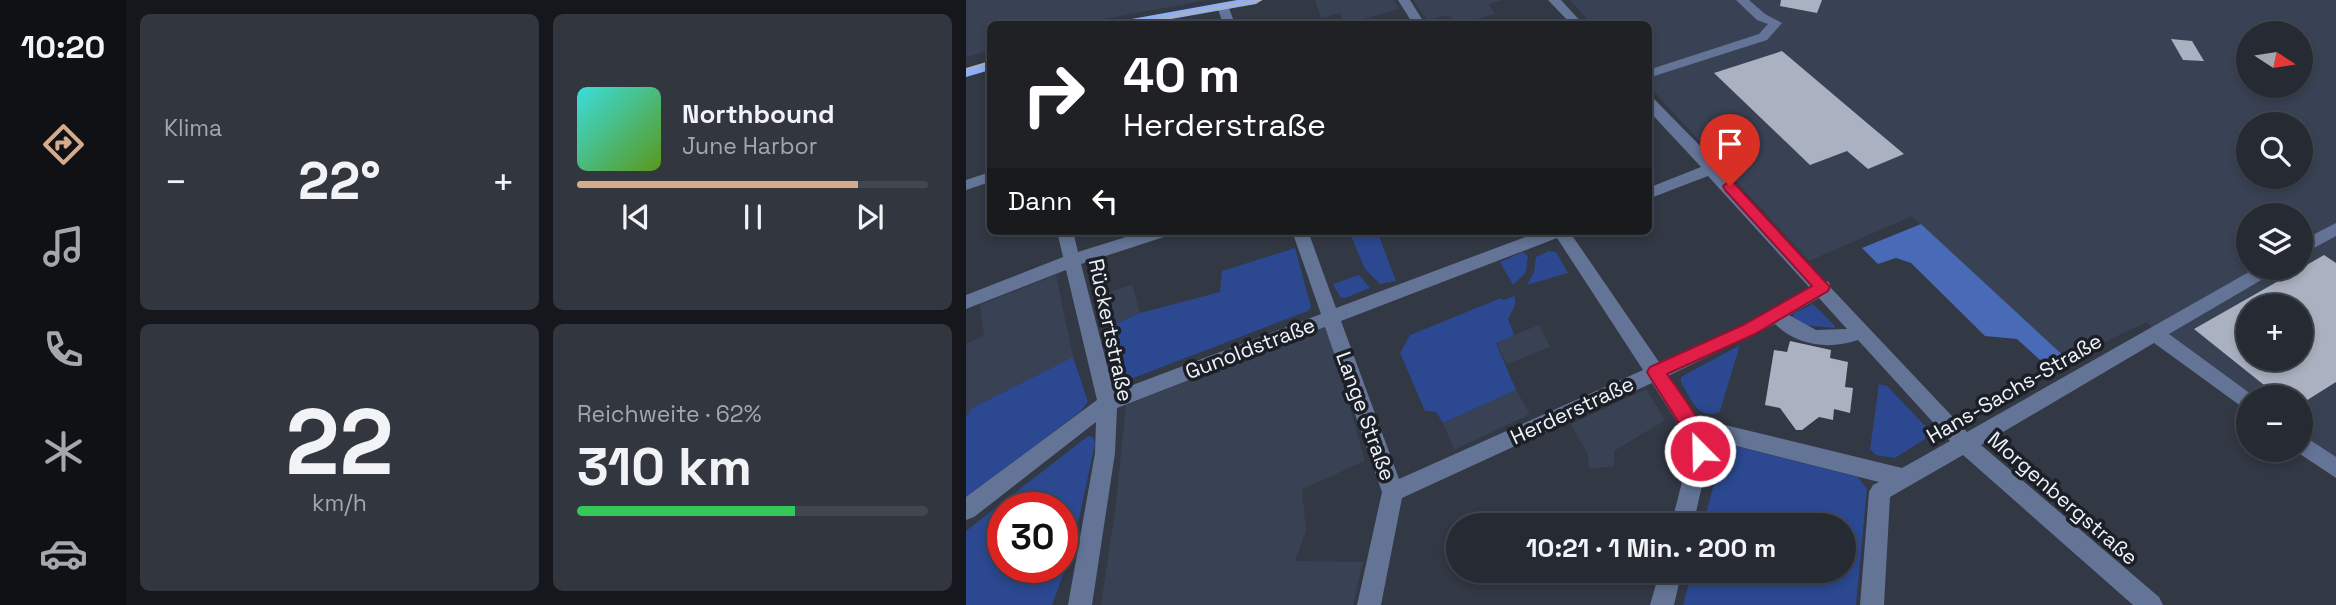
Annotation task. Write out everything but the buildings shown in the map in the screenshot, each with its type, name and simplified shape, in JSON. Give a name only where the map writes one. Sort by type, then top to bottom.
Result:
[{"type":"main road","points":[[1142,21],[1256,0]]},
{"type":"main road","points":[[966,62],[987,56]]},
{"type":"main road","points":[[966,73],[987,67]]},
{"type":"street","points":[[1404,0],[1417,21]]},
{"type":"street","points":[[1554,0],[1574,21]]},
{"type":"street","points":[[1652,73],[1763,37],[1776,23],[1761,17],[1742,0]]},
{"type":"street","points":[[1223,6],[1227,21]]},
{"type":"street","name":"Morgenbergstraße","points":[[1652,105],[1823,287],[1964,443],[2151,605]]},
{"type":"street","points":[[1652,192],[1713,168]]},
{"type":"street","points":[[966,185],[987,178]]},
{"type":"street","points":[[2313,242],[2336,229]]},
{"type":"street","name":"Rückertstraße","points":[[1066,235],[1107,403],[1105,453],[1080,605]]},
{"type":"street","points":[[966,302],[1073,260],[1151,235]]},
{"type":"street","name":"Lange Straße","points":[[1301,235],[1394,492],[1369,605]]},
{"type":"street","name":"Gunoldstraße","points":[[966,510],[1107,403],[1548,235]]},
{"type":"street","points":[[1562,235],[1698,437],[1700,451],[1685,513]]},
{"type":"street","name":"Hans-Sachs-Straße","points":[[1872,605],[1880,492],[2248,280]]},
{"type":"street","name":"Herderstraße","points":[[1394,492],[1749,330],[1823,287]]},
{"type":"street","points":[[1776,314],[1788,328],[1818,338],[1845,340],[1862,330]]},
{"type":"street","points":[[2154,333],[2236,394]]},
{"type":"street","points":[[1698,437],[1721,433],[1903,478]]},
{"type":"street","points":[[2313,452],[2336,468]]},
{"type":"street","points":[[1662,605],[1668,583]]},
{"type":"shaded area","points":[[966,0],[1207,0],[1092,21],[987,21],[987,51],[966,57]]},
{"type":"shaded area","points":[[1315,0],[1393,0],[1399,9],[1363,19],[1364,21],[1342,21],[1340,13],[1321,18]]},
{"type":"shaded area","points":[[1413,0],[1503,0],[1488,4],[1495,14],[1468,21],[1454,21],[1449,15],[1427,20]]},
{"type":"shaded area","points":[[1570,0],[2336,0],[2336,461],[2313,445],[2313,385],[2236,385],[2236,388],[2146,322],[2068,360],[1912,216],[1809,261],[1652,89],[1652,21],[1589,21]]},
{"type":"shaded area","points":[[1921,224],[2068,360],[2051,370],[2017,339],[1985,336],[1911,263],[1896,258],[1878,264],[1862,248]]},
{"type":"shaded area","points":[[1351,235],[1379,235],[1396,281],[1380,284],[1365,269]]},
{"type":"shaded area","points":[[1295,248],[1311,307],[1308,311],[1131,379],[1123,376],[1110,326],[1140,313],[1220,292],[1222,271]]},
{"type":"shaded area","points":[[1549,251],[1556,252],[1568,273],[1527,285],[1534,272],[1536,257]]},
{"type":"shaded area","points":[[1523,252],[1528,256],[1526,272],[1513,285],[1500,262]]},
{"type":"shaded area","points":[[1056,275],[1073,357],[972,408],[966,417],[966,344],[984,336],[980,305]]},
{"type":"shaded area","points":[[1359,275],[1370,288],[1345,298],[1340,297],[1333,284]]},
{"type":"shaded area","points":[[1132,284],[1140,313],[1110,326],[1100,296]]},
{"type":"shaded area","points":[[1515,296],[1515,305],[1508,319],[1514,335],[1496,343],[1516,390],[1443,423],[1436,412],[1425,411],[1400,353],[1410,335],[1501,298],[1503,300]]},
{"type":"shaded area","points":[[1813,304],[1834,328],[1804,325],[1791,320],[1794,313]]},
{"type":"shaded area","points":[[1539,325],[1550,347],[1507,364],[1496,342]]},
{"type":"shaded area","points":[[1327,327],[1365,461],[1302,489],[1306,531],[1295,561],[1363,562],[1353,605],[1101,605],[1115,512],[1126,405]]},
{"type":"shaded area","points":[[1740,345],[1720,411],[1706,414],[1696,407],[1681,382],[1681,377]]},
{"type":"shaded area","points":[[1073,357],[1088,402],[1080,412],[966,498],[966,417],[972,408]]},
{"type":"shaded area","points":[[1879,384],[1887,386],[1931,432],[1931,435],[1895,458],[1876,455],[1870,449]]},
{"type":"shaded area","points":[[1646,389],[1665,420],[1614,451],[1614,466],[1589,469],[1588,455],[1571,424]]},
{"type":"shaded area","points":[[1516,390],[1530,414],[1454,450],[1443,423]]},
{"type":"shaded area","points":[[1088,436],[1093,437],[1095,443],[1078,524],[1078,492],[1016,492]]},
{"type":"shaded area","points":[[1732,445],[1858,477],[1867,489],[1856,605],[1683,605],[1689,583],[1856,583],[1856,513],[1706,513],[1723,450]]},
{"type":"shaded area","points":[[987,515],[987,583],[1060,583],[1052,605],[966,605],[966,531]]},
{"type":"tram line","points":[[1147,21],[1261,0]]},
{"type":"tram line","points":[[966,69],[987,63]]},
{"type":"route","points":[[1700,451],[1698,437],[1656,372],[1749,330],[1823,287],[1730,186]]}]
